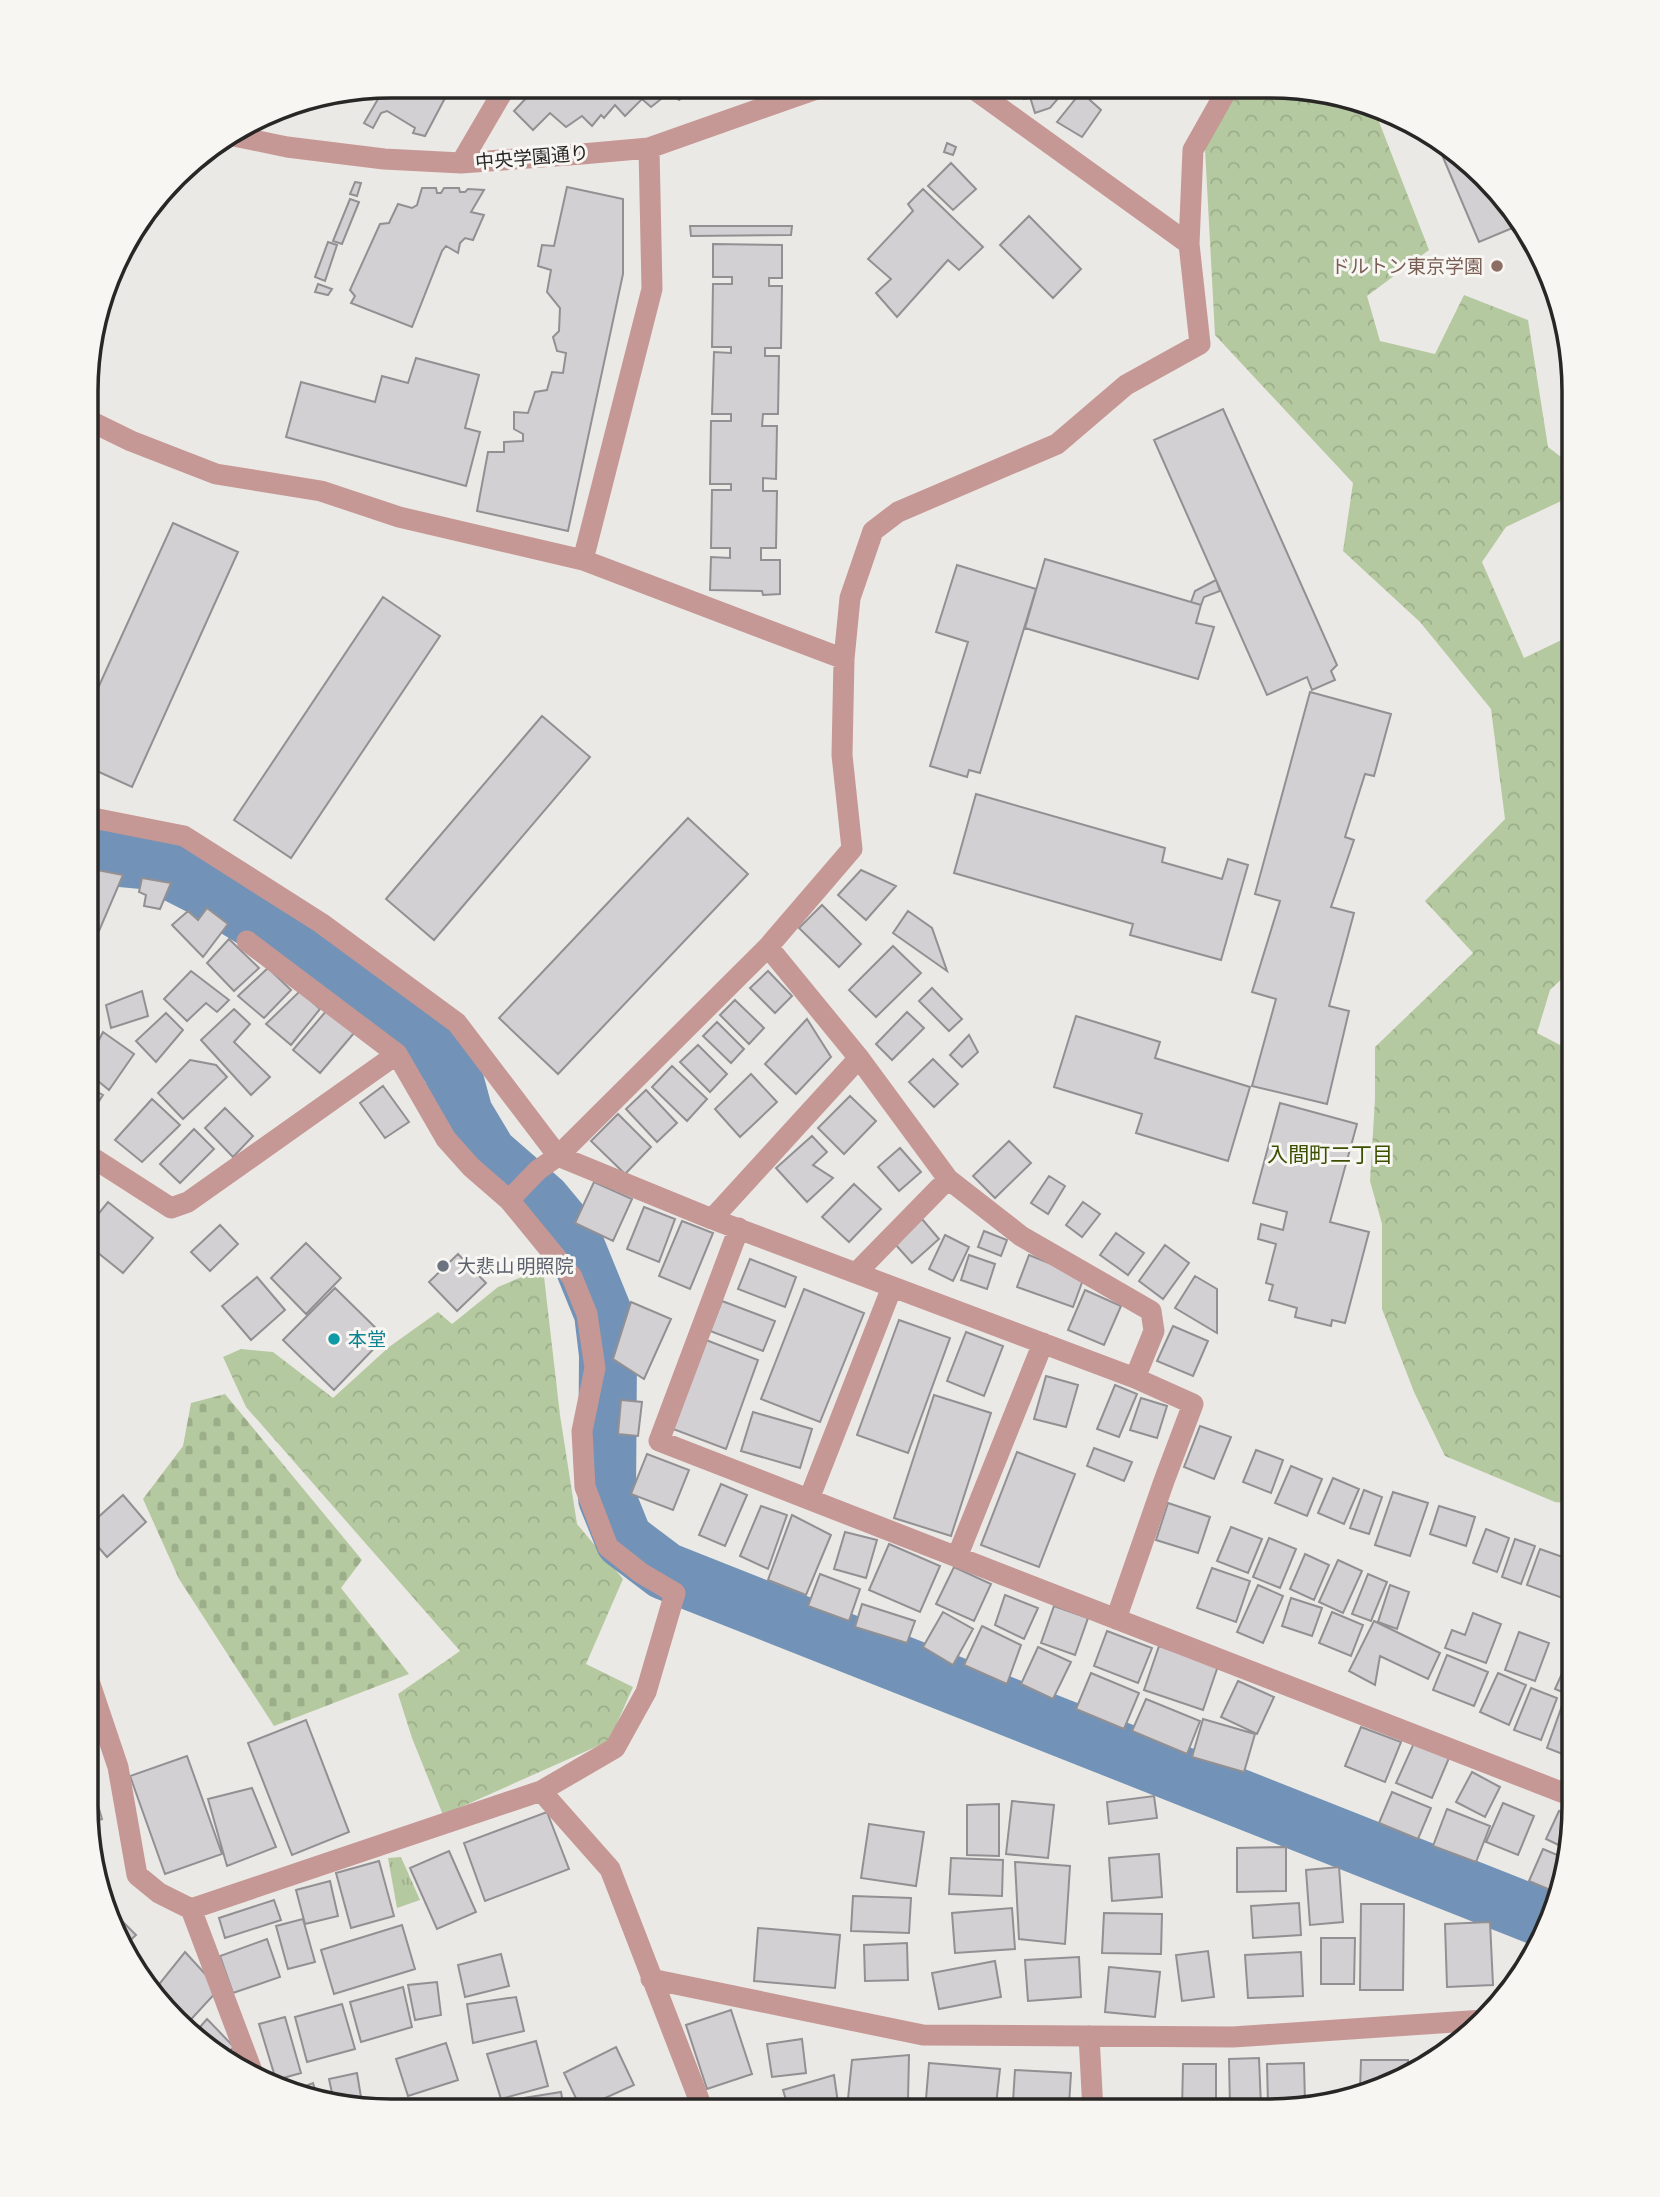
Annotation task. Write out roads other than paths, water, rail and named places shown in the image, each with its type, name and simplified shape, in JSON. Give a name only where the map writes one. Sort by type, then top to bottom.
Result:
[{"type":"street","points":[[461,163],[499,98]]},
{"type":"street","name":"中央学園通り","points":[[243,138],[384,159],[461,163],[649,148],[791,98]]},
{"type":"street","points":[[985,98],[1189,244]]},
{"type":"street","points":[[513,1196],[538,1170],[558,1156],[768,947],[852,849],[842,755],[844,659],[850,598],[873,531],[898,512],[1057,444],[1126,385],[1200,344],[1189,244],[1193,150],[1222,98]]},
{"type":"street","points":[[583,560],[652,289],[649,148]]},
{"type":"street","points":[[98,425],[131,442],[216,474],[321,491],[399,517],[583,560],[844,659]]},
{"type":"street","points":[[98,819],[184,836],[321,923],[457,1023],[558,1156],[712,1219],[1135,1378],[1193,1404],[1116,1619]]},
{"type":"street","points":[[191,1909],[541,1791],[615,1748],[646,1692],[676,1593],[641,1573],[608,1547],[584,1487],[582,1431],[595,1368],[587,1314],[572,1277],[513,1196],[471,1167],[446,1139],[397,1054],[247,941]]},
{"type":"street","points":[[768,947],[859,1058],[947,1179],[1021,1236],[1150,1311],[1154,1331],[1135,1378]]},
{"type":"street","points":[[98,1161],[172,1208],[188,1202],[397,1054]]},
{"type":"street","points":[[712,1219],[859,1058]]},
{"type":"street","points":[[856,1273],[947,1179]]},
{"type":"street","points":[[739,1228],[659,1441],[1562,1792]]},
{"type":"street","points":[[809,1499],[892,1287]]},
{"type":"street","points":[[957,1557],[1043,1343]]},
{"type":"street","points":[[98,1708],[118,1767],[137,1875],[159,1893],[191,1909],[249,2063]]},
{"type":"street","points":[[541,1791],[610,1869],[700,2099]]},
{"type":"street","points":[[651,1979],[923,2035],[1233,2036],[1467,2021]]},
{"type":"street","points":[[1089,2036],[1092,2099]]},
{"type":"waterway","points":[[98,856],[151,861],[200,886],[372,993],[451,1066],[464,1114],[488,1154],[542,1201],[572,1237],[603,1313],[608,1355],[607,1498],[624,1540],[665,1571],[1540,1917]]},
{"type":"place","name":"ドルトン東京学園","points":[[1497,266]]},
{"type":"place","name":"大悲山 明照院","points":[[443,1266]]},
{"type":"place","name":"本堂","points":[[334,1339]]},
{"type":"district","name":"入間町二丁目","points":[[1330,1154]]}]
